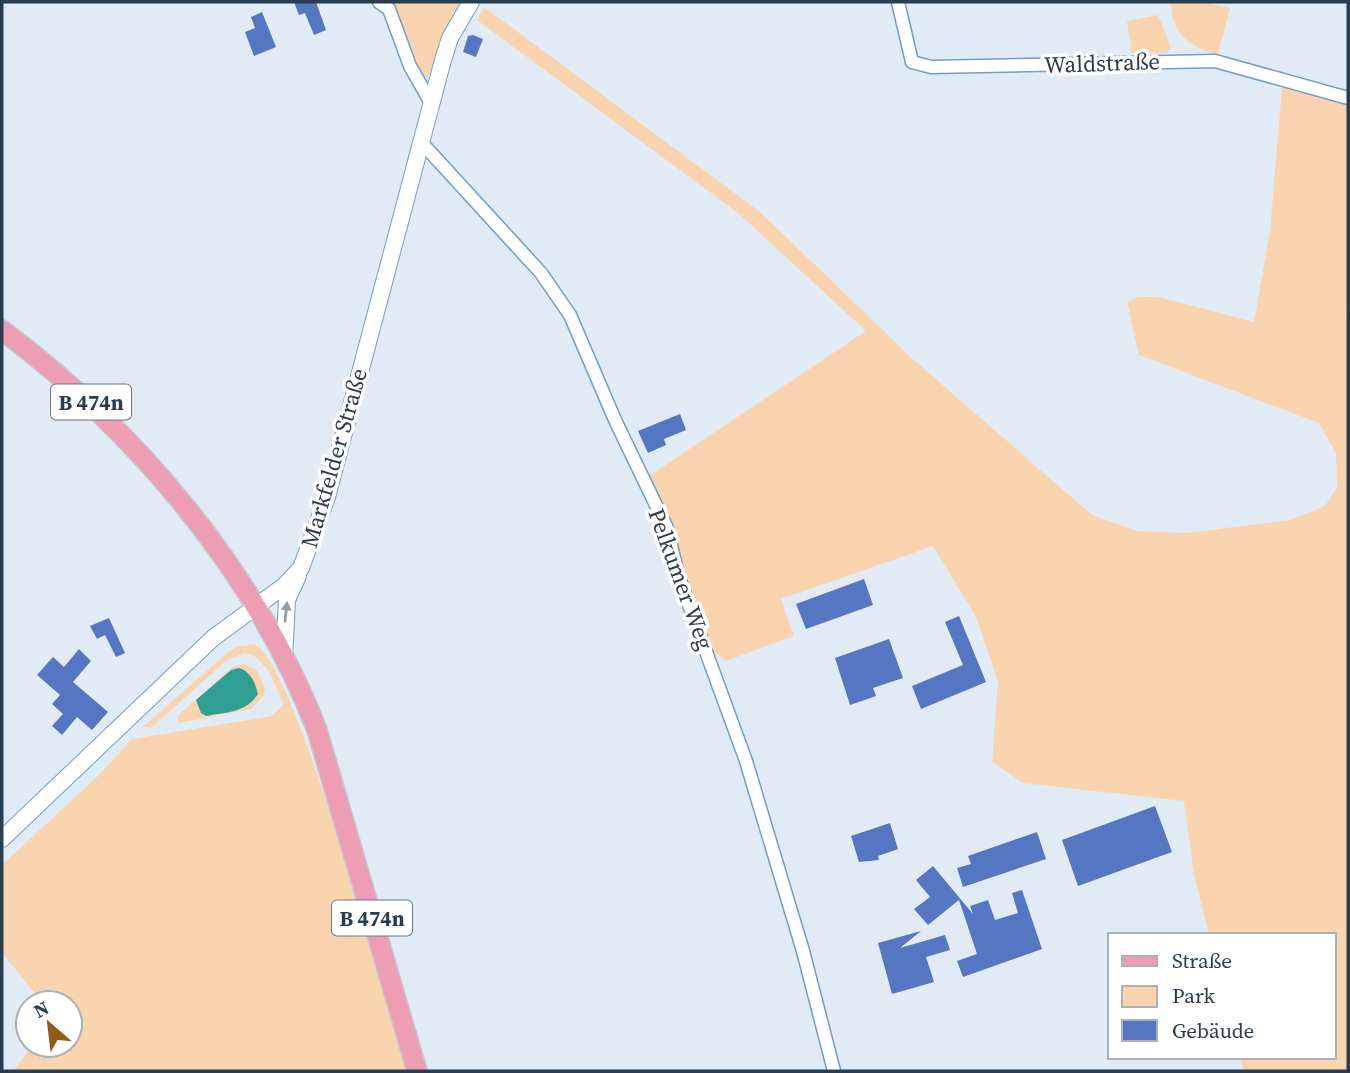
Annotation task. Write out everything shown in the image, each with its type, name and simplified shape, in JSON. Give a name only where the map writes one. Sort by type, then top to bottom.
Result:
[{"type":"main road","name":"B 474n","points":[[2,330],[97,408],[167,488],[239,579],[256,605],[317,730],[417,1071]]},
{"type":"street","points":[[379,2],[389,9],[410,66],[431,103]]},
{"type":"street","name":"Markfelder Straße","points":[[2,839],[212,638],[284,586],[302,568],[327,497],[450,38],[471,2]]},
{"type":"street","name":"Waldstraße","points":[[898,2],[912,62],[931,67],[1215,61],[1348,98]]},
{"type":"street","name":"Pelkumer Weg","points":[[421,142],[541,273],[570,315],[619,429],[667,528],[678,575],[746,761],[803,951],[834,1071]]},
{"type":"street","points":[[284,659],[287,600],[302,568]]},
{"type":"green space","points":[[386,2],[463,2],[432,72],[423,80]]},
{"type":"green space","points":[[1171,2],[1202,2],[1230,8],[1218,55],[1198,48],[1184,38],[1175,23]]},
{"type":"green space","points":[[484,7],[759,211],[915,361],[1092,515],[1137,531],[1185,533],[1291,520],[1325,506],[1337,487],[1336,454],[1319,423],[1139,355],[1127,302],[1138,297],[1159,297],[1254,322],[1270,231],[1282,87],[1348,103],[1348,289],[1345,320],[1348,305],[1348,1071],[1243,1071],[1240,1059],[1336,1059],[1336,933],[1208,933],[1194,875],[1184,801],[1023,783],[992,762],[998,681],[976,617],[933,546],[781,599],[794,636],[726,661],[709,648],[680,554],[649,476],[866,331],[738,213],[477,20]]},
{"type":"green space","points":[[1158,15],[1171,47],[1167,53],[1132,53],[1127,21]]},
{"type":"green space","points":[[255,644],[273,667],[294,712],[340,842],[406,1071],[13,1071],[22,1059],[84,1059],[84,989],[32,989],[2,953],[2,865],[99,775],[132,739],[272,716],[284,704],[267,668],[254,656],[245,653],[227,660],[151,728],[144,726],[236,647]]},
{"type":"green space","points":[[243,664],[257,670],[265,689],[264,695],[251,709],[179,723],[177,716],[233,667]]},
{"type":"shaded area","points":[[239,668],[247,672],[254,682],[258,694],[253,700],[235,711],[206,716],[201,713],[196,700],[231,670]]},
{"type":"building","points":[[294,2],[316,2],[326,30],[314,35],[305,13],[299,15]]},
{"type":"building","points":[[262,12],[276,47],[254,56],[245,32],[255,28],[251,17]]},
{"type":"building","points":[[468,36],[483,39],[476,57],[463,52]]},
{"type":"building","points":[[680,414],[686,430],[664,439],[666,445],[648,453],[638,431]]},
{"type":"building","points":[[864,579],[873,605],[806,629],[796,604]]},
{"type":"building","points":[[959,616],[986,682],[921,709],[912,686],[963,665],[945,622]]},
{"type":"building","points":[[109,618],[125,653],[116,657],[105,635],[97,639],[90,626]]},
{"type":"building","points":[[889,639],[903,678],[873,688],[876,696],[850,705],[835,658]]},
{"type":"building","points":[[79,649],[91,661],[73,682],[108,712],[92,730],[77,717],[62,735],[52,726],[63,714],[52,704],[60,695],[37,675],[53,657],[64,667]]},
{"type":"building","points":[[1155,806],[1172,852],[1078,886],[1062,840]]},
{"type":"building","points":[[890,823],[898,849],[878,856],[879,860],[859,862],[851,836]]},
{"type":"building","points":[[1037,832],[1046,859],[963,887],[957,868],[971,864],[968,856]]},
{"type":"building","points":[[933,866],[973,914],[970,906],[988,900],[995,920],[1018,913],[1012,893],[1022,890],[1042,949],[963,977],[957,961],[977,954],[959,900],[928,925],[914,909],[930,897],[916,880]]},
{"type":"building","points":[[921,931],[900,948],[945,935],[950,950],[926,957],[934,982],[892,994],[878,943]]}]
